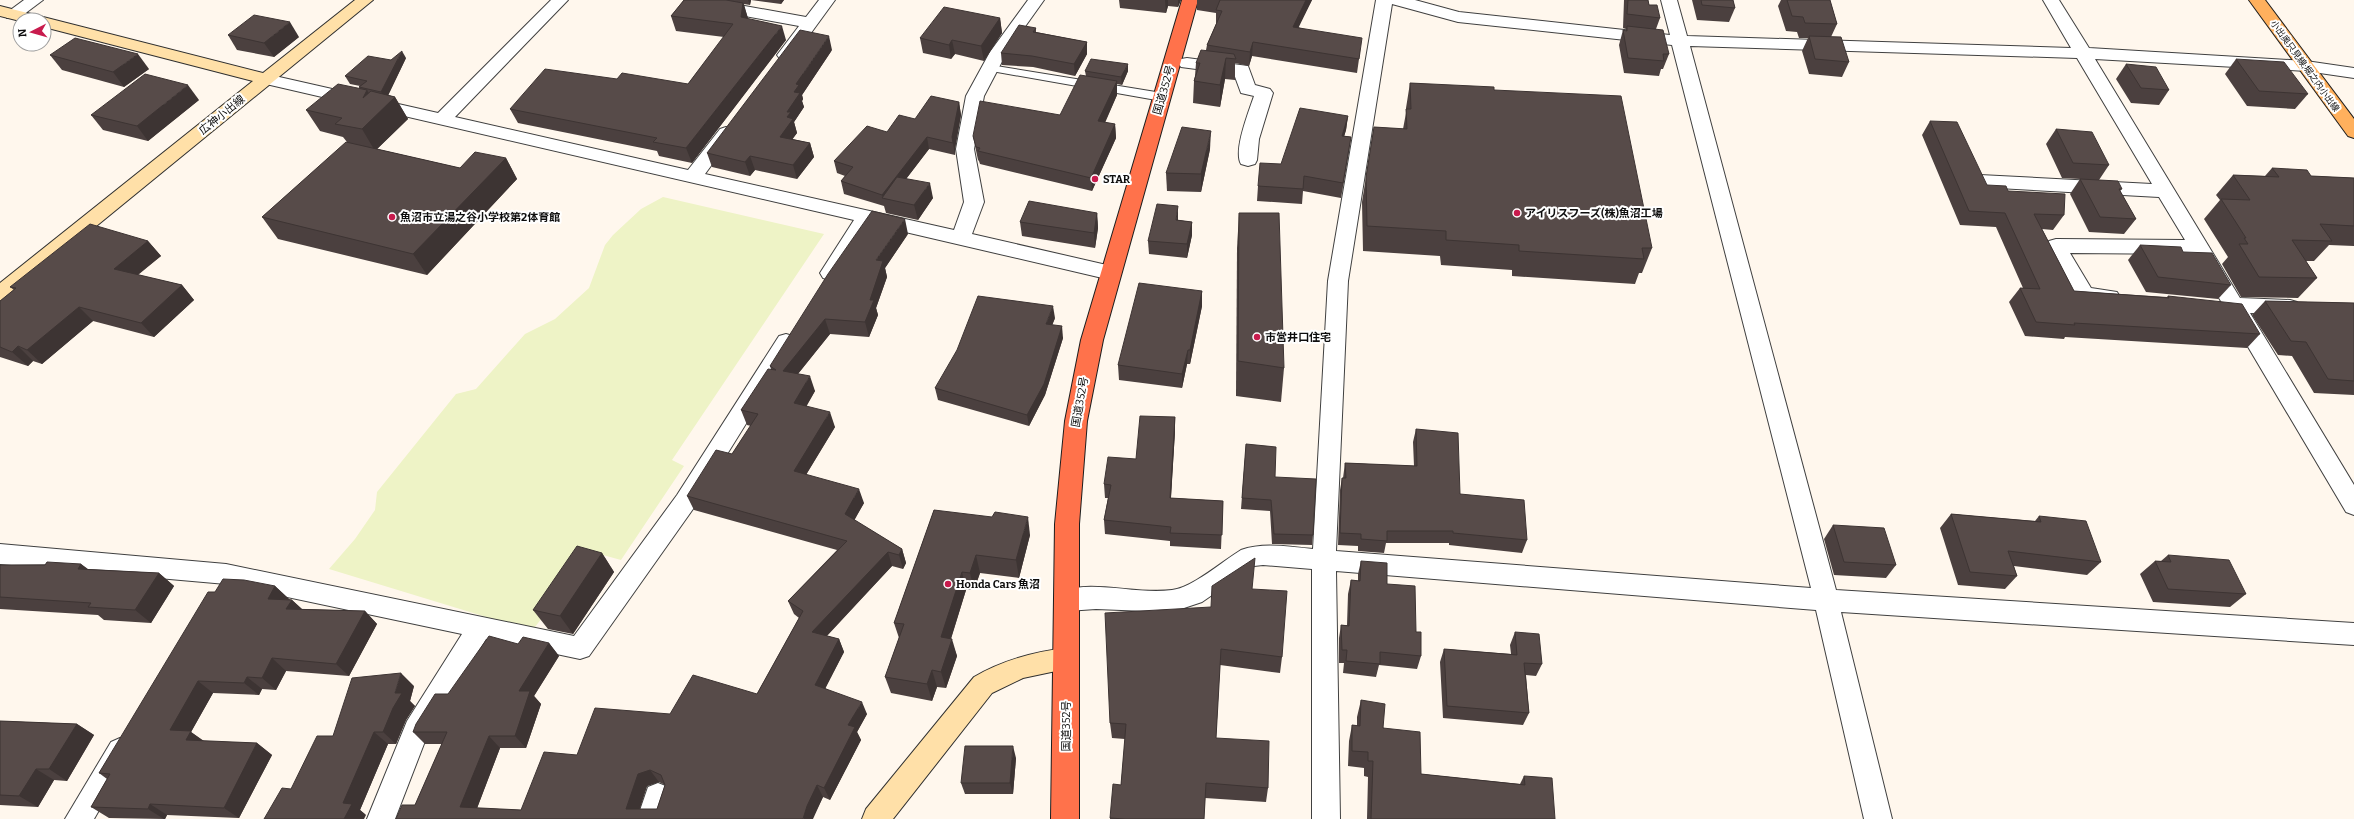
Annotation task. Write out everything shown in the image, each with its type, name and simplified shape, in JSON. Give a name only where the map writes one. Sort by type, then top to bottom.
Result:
[{"type":"highway","name":"国道352号","points":[[1065,819],[1067,524],[1076,421],[1092,340],[1190,0]]},
{"type":"main road","name":"広神小出線","points":[[0,294],[365,0]]},
{"type":"main road","name":"小出奥只見線;堀之内小出線","points":[[2257,0],[2354,132]]},
{"type":"main road","points":[[52,24],[266,79]]},
{"type":"main road","points":[[876,819],[983,685],[1003,672],[1024,666],[1066,659]]},
{"type":"street","points":[[6,13],[35,0]]},
{"type":"street","points":[[441,120],[560,0]]},
{"type":"street","points":[[777,66],[827,0]]},
{"type":"street","points":[[961,239],[974,202],[965,148],[975,96],[999,52],[1036,0]]},
{"type":"street","points":[[1326,819],[1324,559],[1338,281],[1384,0]]},
{"type":"street","points":[[1396,0],[1458,17],[1679,41],[2082,53],[2306,66],[2354,73]]},
{"type":"street","points":[[1669,0],[1826,600],[1878,819]]},
{"type":"street","points":[[2051,0],[2201,247],[2354,505]]},
{"type":"street","points":[[698,2],[810,22]]},
{"type":"street","points":[[1187,63],[1242,70],[1247,89],[1264,93],[1250,139],[1248,160]]},
{"type":"street","points":[[266,79],[865,218],[1111,273]]},
{"type":"street","points":[[692,178],[734,122]]},
{"type":"street","points":[[1980,181],[2167,191]]},
{"type":"street","points":[[819,291],[865,218]]},
{"type":"street","points":[[2131,300],[2085,295],[2056,246],[2201,247]]},
{"type":"street","points":[[2215,308],[2307,307]]},
{"type":"street","points":[[0,554],[220,584],[480,626],[580,648],[685,502],[798,324]]},
{"type":"street","points":[[1067,600],[1096,598],[1172,602],[1193,594],[1249,557],[1263,555],[1826,600],[2354,634]]},
{"type":"street","points":[[381,819],[416,730],[480,626]]},
{"type":"street","points":[[79,819],[132,730]]},
{"type":"lane","points":[[990,68],[1162,97]]},
{"type":"green space","points":[[663,197],[824,234],[672,460],[684,466],[621,560],[592,552],[532,631],[329,569],[355,539],[375,510],[377,492],[456,394],[476,389],[525,334],[555,319],[589,288],[605,245],[613,235],[641,209]]},
{"type":"building","points":[[684,0],[726,0],[743,3],[741,17],[782,26],[686,148],[653,142],[657,138],[510,109],[545,69],[617,79],[622,73],[688,84],[733,24],[671,16]]},
{"type":"building","points":[[1220,0],[1306,0],[1293,27],[1362,38],[1359,59],[1253,42],[1250,52],[1207,45],[1222,11],[1216,10]]},
{"type":"building","points":[[1628,0],[1648,0],[1649,5],[1657,5],[1660,18],[1627,14]]},
{"type":"building","points":[[1701,0],[1733,0],[1735,8],[1702,5]]},
{"type":"building","points":[[1787,0],[1830,0],[1837,24],[1805,23],[1803,17],[1792,16]]},
{"type":"building","points":[[944,7],[1000,18],[981,46],[952,40],[949,45],[920,38]]},
{"type":"building","points":[[254,15],[290,22],[264,43],[228,35]]},
{"type":"building","points":[[1019,25],[1036,28],[1033,32],[1087,42],[1074,64],[1032,56],[1001,53]]},
{"type":"building","points":[[1627,26],[1663,30],[1669,54],[1663,54],[1664,61],[1628,58],[1623,30],[1627,31]]},
{"type":"building","points":[[800,30],[829,36],[796,84],[799,85],[794,92],[800,93],[787,112],[791,112],[787,117],[793,119],[780,137],[810,143],[793,165],[750,156],[745,162],[707,153]]},
{"type":"building","points":[[1809,36],[1841,37],[1849,62],[1815,59]]},
{"type":"building","points":[[75,38],[138,54],[113,72],[50,55]]},
{"type":"building","points":[[1201,50],[1234,54],[1236,59],[1226,58],[1220,85],[1194,81],[1200,63],[1196,63]]},
{"type":"building","points":[[402,51],[381,92],[359,87],[367,81],[345,76],[368,56],[391,60]]},
{"type":"building","points":[[1091,59],[1128,64],[1121,77],[1085,71]]},
{"type":"building","points":[[2236,59],[2284,62],[2308,94],[2259,91]]},
{"type":"building","points":[[2126,64],[2156,67],[2169,90],[2141,88]]},
{"type":"building","points":[[145,74],[188,85],[137,126],[91,115]]},
{"type":"building","points":[[1080,75],[1117,81],[1098,121],[1115,124],[1091,178],[978,151],[980,148],[976,147],[973,136],[980,101],[1060,115]]},
{"type":"building","points":[[1410,83],[1494,87],[1494,90],[1621,96],[1652,248],[1642,248],[1644,259],[1519,251],[1519,245],[1446,240],[1446,231],[1367,226],[1366,177],[1374,127],[1407,129],[1406,109],[1411,109]]},
{"type":"building","points":[[338,84],[367,90],[363,98],[371,91],[395,97],[362,129],[335,124],[342,118],[306,110]]},
{"type":"building","points":[[931,96],[959,102],[952,137],[953,143],[927,137],[882,195],[841,181],[853,167],[834,161],[867,126],[887,132],[899,115],[915,119]]},
{"type":"building","points":[[1300,108],[1348,116],[1342,136],[1351,137],[1343,183],[1304,176],[1303,189],[1258,186],[1260,163],[1281,164]]},
{"type":"building","points":[[1930,121],[1957,122],[1987,185],[2006,186],[2008,191],[2065,194],[2064,215],[2034,214],[2074,291],[2169,298],[2168,296],[2242,304],[2260,334],[2036,322],[2020,288],[2040,289],[2005,213],[1969,211]]},
{"type":"building","points":[[1182,127],[1211,131],[1201,174],[1166,173]]},
{"type":"building","points":[[2056,129],[2092,132],[2109,165],[2073,163]]},
{"type":"building","name":"魚沼市立湯之谷小学校第2体育館","points":[[346,142],[460,168],[475,152],[506,158],[413,254],[262,217]]},
{"type":"building","points":[[2272,168],[2307,170],[2311,176],[2354,178],[2354,226],[2320,224],[2332,241],[2292,240],[2317,278],[2259,277],[2239,244],[2248,244],[2244,238],[2246,238],[2221,199],[2250,200],[2233,175],[2279,177]]},
{"type":"building","points":[[897,177],[930,183],[914,205],[882,198]]},
{"type":"building","points":[[2080,179],[2118,181],[2122,189],[2119,189],[2136,219],[2100,217]]},
{"type":"building","points":[[1029,201],[1097,213],[1094,233],[1020,222]]},
{"type":"building","points":[[1157,204],[1178,206],[1176,220],[1192,222],[1187,244],[1148,241]]},
{"type":"building","points":[[872,211],[905,219],[876,260],[883,261],[870,300],[874,300],[865,322],[825,319],[783,371],[810,376],[794,403],[830,412],[794,471],[859,489],[845,514],[902,549],[899,555],[888,552],[812,632],[839,639],[815,685],[862,702],[848,725],[855,727],[824,788],[817,785],[807,806],[803,819],[396,819],[402,805],[415,805],[447,732],[413,732],[416,724],[435,694],[448,694],[489,636],[518,644],[523,637],[549,643],[519,691],[530,691],[515,736],[489,736],[460,807],[521,810],[544,752],[577,755],[595,708],[670,714],[693,675],[757,694],[803,611],[788,601],[847,541],[687,496],[716,450],[732,454],[758,414],[741,410],[768,369],[776,370],[770,366],[828,274]],"holes":[[[650,770],[661,775],[665,785],[657,809],[626,809],[638,774]]]},
{"type":"building","name":"市営井口住宅","points":[[1239,213],[1279,213],[1284,368],[1238,361]]},
{"type":"building","points":[[90,224],[148,241],[114,269],[182,285],[141,323],[79,307],[27,350],[18,346],[12,352],[0,347],[0,301],[16,288],[10,287]]},
{"type":"building","points":[[2140,245],[2181,247],[2183,252],[2212,253],[2231,285],[2158,277]]},
{"type":"building","points":[[1139,283],[1202,291],[1190,350],[1188,350],[1182,374],[1118,365]]},
{"type":"building","points":[[978,296],[1053,306],[1046,324],[1062,326],[1044,384],[1027,415],[935,388],[957,350]]},
{"type":"building","points":[[2265,301],[2354,303],[2354,381],[2328,379],[2306,342],[2291,341]]},
{"type":"building","points":[[1140,416],[1175,417],[1170,498],[1223,501],[1222,535],[1170,533],[1171,527],[1104,520],[1111,485],[1104,484],[1108,457],[1136,459]]},
{"type":"building","points":[[1416,429],[1458,433],[1460,494],[1524,500],[1527,540],[1453,533],[1453,531],[1387,531],[1387,541],[1361,539],[1361,534],[1340,533],[1342,478],[1346,478],[1345,463],[1417,466]]},
{"type":"building","points":[[1246,444],[1276,447],[1275,477],[1316,479],[1313,535],[1274,534],[1271,500],[1242,498]]},
{"type":"building","points":[[934,510],[992,517],[995,512],[1028,517],[1016,560],[976,555],[970,573],[962,572],[941,637],[952,639],[941,672],[932,670],[927,684],[885,677],[904,624],[894,623]]},
{"type":"building","points":[[1951,514],[2041,522],[2039,516],[2086,521],[2101,562],[2008,551],[2017,576],[1970,572]]},
{"type":"building","points":[[1833,525],[1884,528],[1896,565],[1844,562]]},
{"type":"building","points":[[577,546],[602,553],[560,616],[533,610]]},
{"type":"building","points":[[2168,555],[2229,560],[2246,594],[2168,589],[2155,561],[2171,562]]},
{"type":"building","points":[[1255,558],[1252,589],[1287,591],[1282,657],[1221,649],[1216,738],[1269,741],[1268,788],[1206,783],[1204,819],[1110,818],[1113,784],[1121,785],[1126,724],[1110,723],[1105,613],[1211,607],[1212,586]]},
{"type":"building","points":[[1361,561],[1387,563],[1387,584],[1415,586],[1416,632],[1421,632],[1421,656],[1380,652],[1380,664],[1346,661],[1347,650],[1342,650],[1341,625],[1349,626],[1351,580],[1360,581]]},
{"type":"building","points":[[47,562],[81,564],[78,569],[159,573],[135,610],[88,607],[91,603],[0,597],[0,565],[45,565]]},
{"type":"building","points":[[223,579],[244,580],[275,586],[268,599],[292,600],[286,609],[365,611],[336,664],[272,658],[262,678],[247,677],[244,683],[198,681],[170,730],[191,731],[186,740],[257,743],[224,808],[150,804],[148,809],[91,807],[110,774],[99,773],[208,592],[215,592]]},
{"type":"building","points":[[1515,632],[1539,634],[1542,664],[1524,663],[1529,713],[1447,706],[1444,649],[1517,655]]},
{"type":"building","points":[[401,673],[395,693],[402,693],[393,708],[383,732],[374,732],[343,803],[352,804],[344,819],[264,819],[282,788],[291,789],[317,736],[333,736],[352,678]]},
{"type":"building","points":[[1361,700],[1385,704],[1383,728],[1420,732],[1421,774],[1525,785],[1524,776],[1552,778],[1555,819],[1371,819],[1373,761],[1368,761],[1368,752],[1352,751],[1352,725],[1360,726]]},
{"type":"building","points":[[0,721],[77,724],[49,769],[36,769],[19,796],[0,795]]},
{"type":"building","points":[[965,746],[1013,746],[1010,783],[961,783]]},
{"type":"place","name":"STAR","points":[[1095,179]]},
{"type":"place","name":"アイリスフーズ(株)魚沼工場","points":[[1517,213]]},
{"type":"place","name":"魚沼市立湯之谷小学校第2体育館","points":[[392,217]]},
{"type":"place","name":"市営井口住宅","points":[[1257,337]]},
{"type":"place","name":"Honda Cars 魚沼","points":[[948,584]]}]
